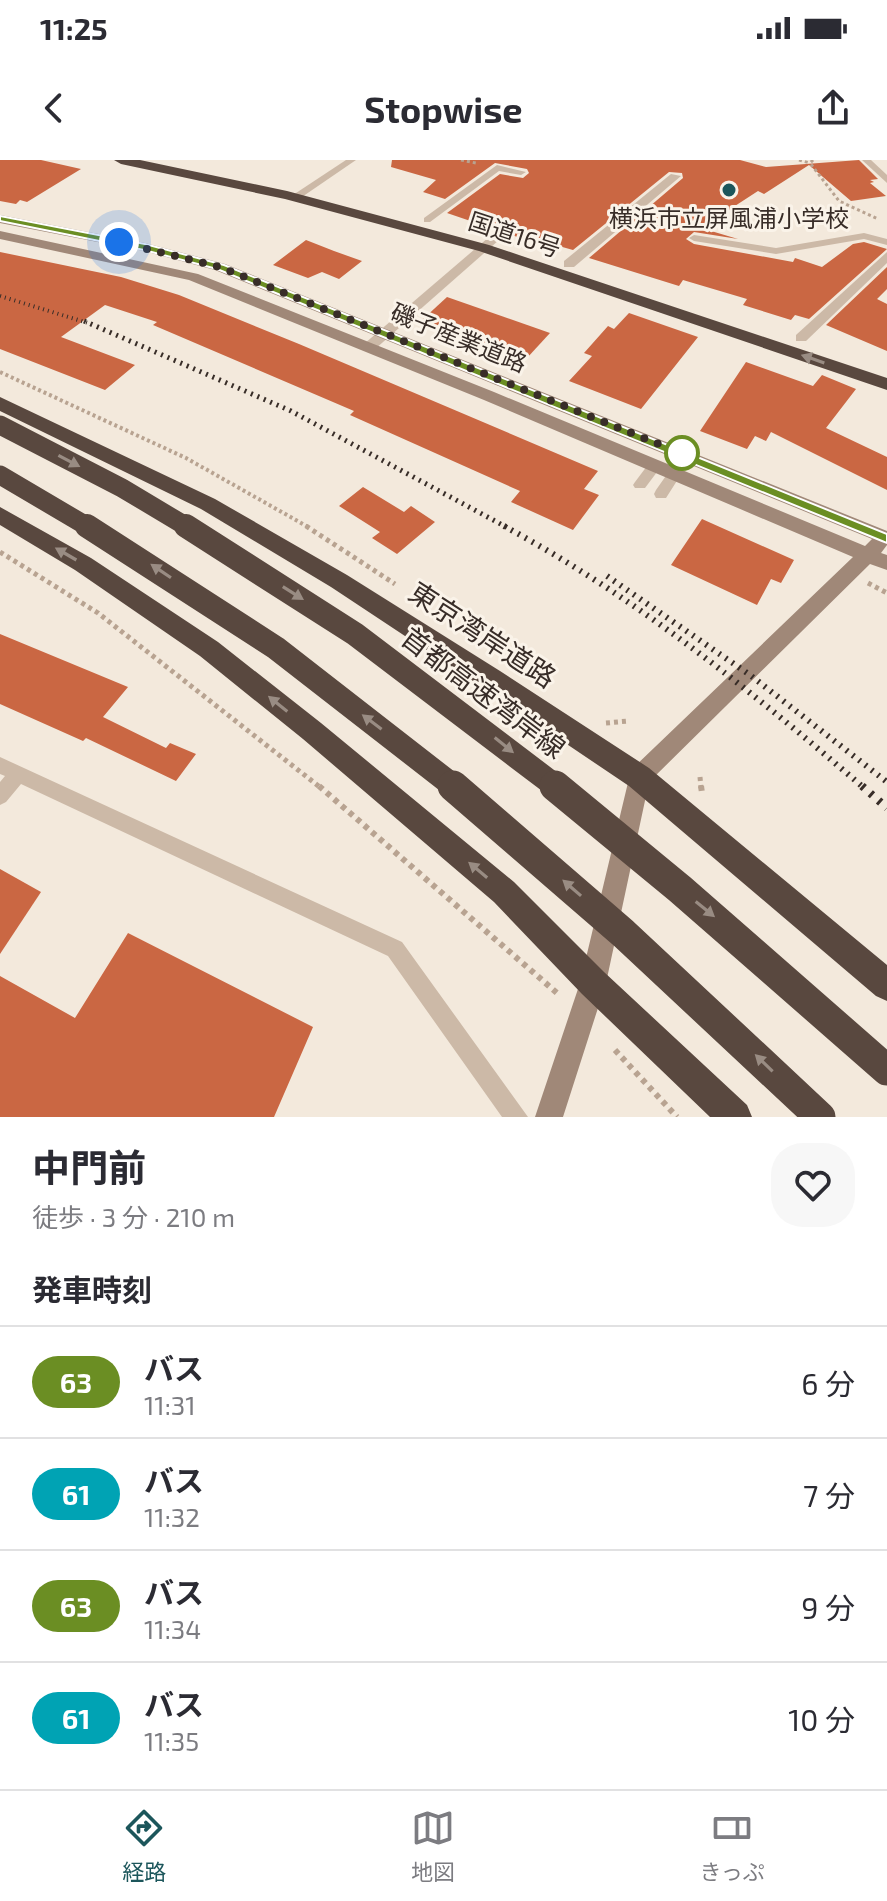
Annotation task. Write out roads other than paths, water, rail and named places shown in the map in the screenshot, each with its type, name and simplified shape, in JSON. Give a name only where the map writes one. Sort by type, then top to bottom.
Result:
[{"type":"highway","name":"国道16号","points":[[121,160],[296,197],[569,264],[801,338],[887,370]]},
{"type":"highway","name":"国道16号","points":[[172,160],[310,187],[427,220],[887,384]]},
{"type":"highway","name":"東京湾岸道路","points":[[0,403],[221,512],[339,581],[639,777],[887,985]]},
{"type":"highway","name":"首都高速湾岸線","points":[[0,425],[168,514],[322,611],[469,718],[721,922],[887,1070]]},
{"type":"highway","points":[[0,475],[126,547],[275,648],[438,772],[677,979],[820,1117]]},
{"type":"highway","points":[[0,515],[83,564],[209,649],[504,892],[593,983],[735,1117]]},
{"type":"street","points":[[569,264],[675,176]]},
{"type":"street","name":"磯子産業道路","points":[[0,219],[145,247],[220,267],[886,537]]},
{"type":"street","name":"磯子産業道路","points":[[0,235],[193,277],[878,558]]},
{"type":"street","points":[[369,347],[488,244]]},
{"type":"street","points":[[801,338],[887,256]]},
{"type":"street","points":[[549,1117],[593,983],[639,777],[878,558],[886,537]]},
{"type":"lane","points":[[296,197],[352,160]]},
{"type":"lane","points":[[866,160],[887,180]]},
{"type":"lane","points":[[427,220],[497,168],[521,172]]},
{"type":"lane","points":[[694,238],[776,251],[864,236],[887,242]]},
{"type":"lane","points":[[640,485],[655,465]]},
{"type":"lane","points":[[661,494],[675,473]]},
{"type":"lane","points":[[0,796],[9,769],[395,949],[516,1117]]},
{"type":"railway","points":[[0,296],[88,323]]},
{"type":"railway","points":[[84,321],[291,411],[508,528]]},
{"type":"railway","points":[[504,526],[646,614],[736,681],[864,788]]},
{"type":"railway","points":[[607,576],[750,675],[887,782]]},
{"type":"railway","points":[[862,786],[887,808]]},
{"type":"place","name":"横浜市立屏風浦小学校","points":[[729,190]]}]
